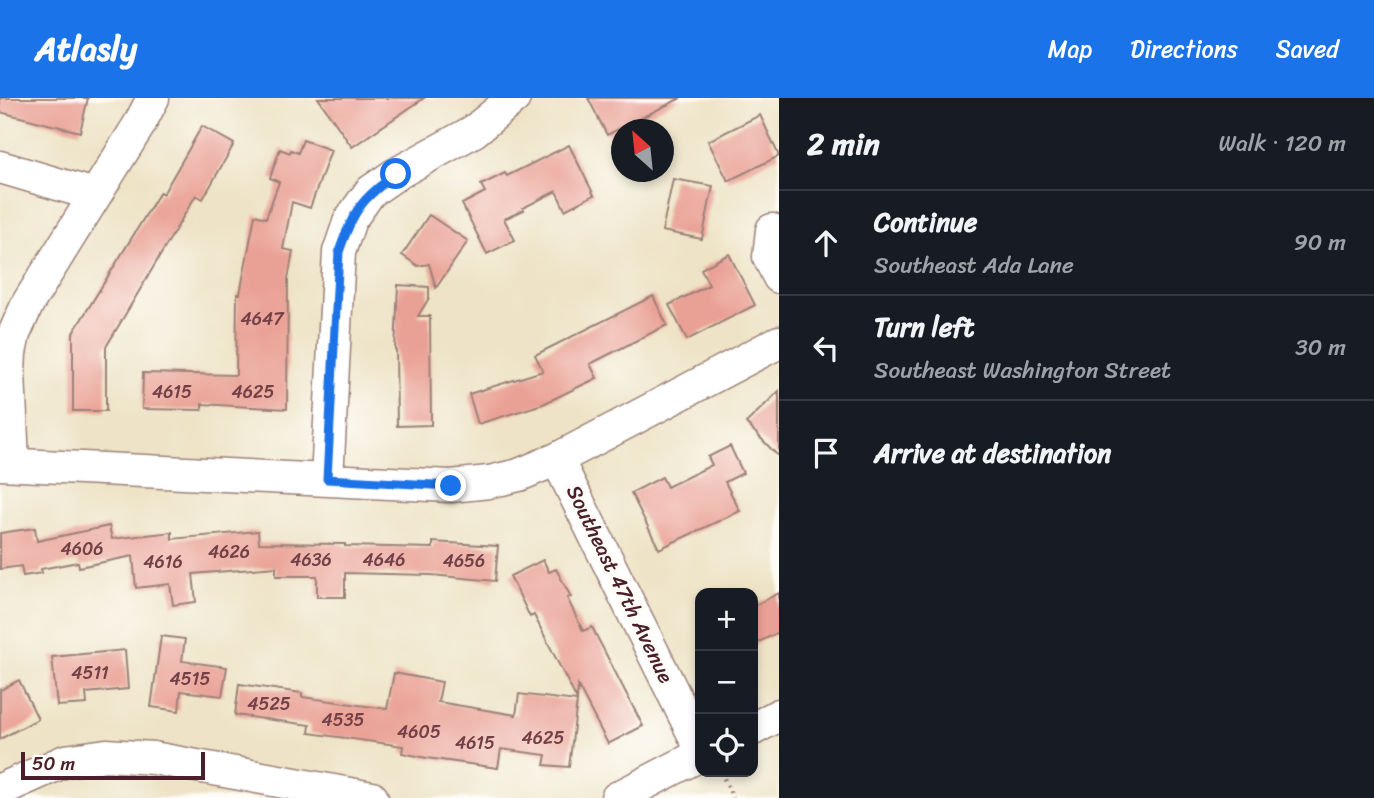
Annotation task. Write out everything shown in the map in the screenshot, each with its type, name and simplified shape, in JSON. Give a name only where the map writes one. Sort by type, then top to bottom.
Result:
[{"type":"street","points":[[153,98],[28,303],[14,334],[9,373],[7,464],[451,486],[489,482],[519,475],[557,459],[779,342]]},
{"type":"street","points":[[327,479],[339,252],[350,220],[370,192],[396,174],[474,131],[514,98]]},
{"type":"street","points":[[0,167],[95,195]]},
{"type":"street","points":[[772,230],[769,257],[779,277]]},
{"type":"street","name":"Southeast 47th Avenue","points":[[557,459],[695,737]]},
{"type":"street","points":[[758,726],[779,715]]},
{"type":"street","points":[[0,790],[65,761],[106,755],[153,758],[363,797]]},
{"type":"street","points":[[617,798],[695,758]]},
{"type":"path","points":[[723,777],[733,798]]},
{"type":"building","points":[[0,98],[88,98],[80,132],[0,112]]},
{"type":"building","points":[[318,98],[424,98],[352,147]]},
{"type":"building","points":[[588,98],[681,98],[639,119],[611,119],[611,133],[607,135]]},
{"type":"building","points":[[760,115],[779,156],[728,181],[708,141]]},
{"type":"building","points":[[202,126],[234,144],[203,199],[196,195],[106,347],[106,411],[73,411],[73,333],[160,192],[163,194]]},
{"type":"building","points":[[303,140],[331,150],[310,208],[292,202],[283,249],[293,251],[288,279],[287,409],[202,404],[202,410],[142,409],[143,373],[236,375],[237,294],[240,294],[255,215],[266,218],[279,182],[270,178],[280,149],[298,153]]},
{"type":"building","points":[[569,145],[594,195],[565,210],[556,191],[523,208],[524,210],[504,219],[515,240],[487,254],[462,204],[485,192],[481,185],[505,173],[507,176]]},
{"type":"building","points":[[674,179],[713,186],[702,239],[662,231]]},
{"type":"building","points":[[429,215],[468,241],[436,288],[429,264],[418,266],[402,255]]},
{"type":"building","points":[[729,254],[755,305],[687,340],[669,305],[709,285],[701,269]]},
{"type":"building","points":[[398,285],[429,287],[429,298],[418,316],[430,316],[431,425],[397,426],[396,348],[395,350]]},
{"type":"building","points":[[653,296],[667,325],[590,364],[597,378],[543,404],[478,424],[469,394],[543,371],[535,355]]},
{"type":"building","points":[[779,391],[779,457],[746,423]]},
{"type":"building","points":[[730,446],[743,473],[725,482],[740,511],[659,549],[631,493],[662,477],[667,487],[712,465],[708,457]]},
{"type":"building","points":[[109,526],[112,539],[172,532],[172,539],[258,531],[259,543],[433,548],[433,542],[498,546],[495,581],[431,575],[345,573],[345,597],[317,597],[317,576],[276,576],[276,567],[193,574],[196,602],[173,605],[170,584],[136,588],[133,556],[79,567],[78,562],[41,569],[42,573],[23,576],[21,566],[0,569],[0,533],[35,528],[37,541]]},
{"type":"building","points":[[543,560],[549,572],[556,569],[571,597],[567,598],[583,631],[592,627],[643,726],[608,744],[578,686],[577,700],[534,615],[530,617],[510,576]]},
{"type":"building","points":[[779,593],[779,632],[758,642],[758,604]]},
{"type":"building","points":[[161,636],[185,639],[182,661],[227,667],[222,696],[181,691],[179,711],[151,707]]},
{"type":"building","points":[[125,650],[128,689],[86,693],[87,704],[57,706],[52,657]]},
{"type":"building","points":[[394,673],[442,682],[438,702],[516,715],[519,694],[577,701],[569,767],[544,765],[546,755],[501,749],[498,768],[427,758],[402,753],[403,746],[309,733],[310,725],[235,715],[239,684],[302,693],[302,697],[387,709]]},
{"type":"building","points":[[19,680],[38,719],[0,739],[0,690]]},
{"type":"route","points":[[396,174],[370,192],[350,220],[339,252],[327,479],[451,486]]}]
